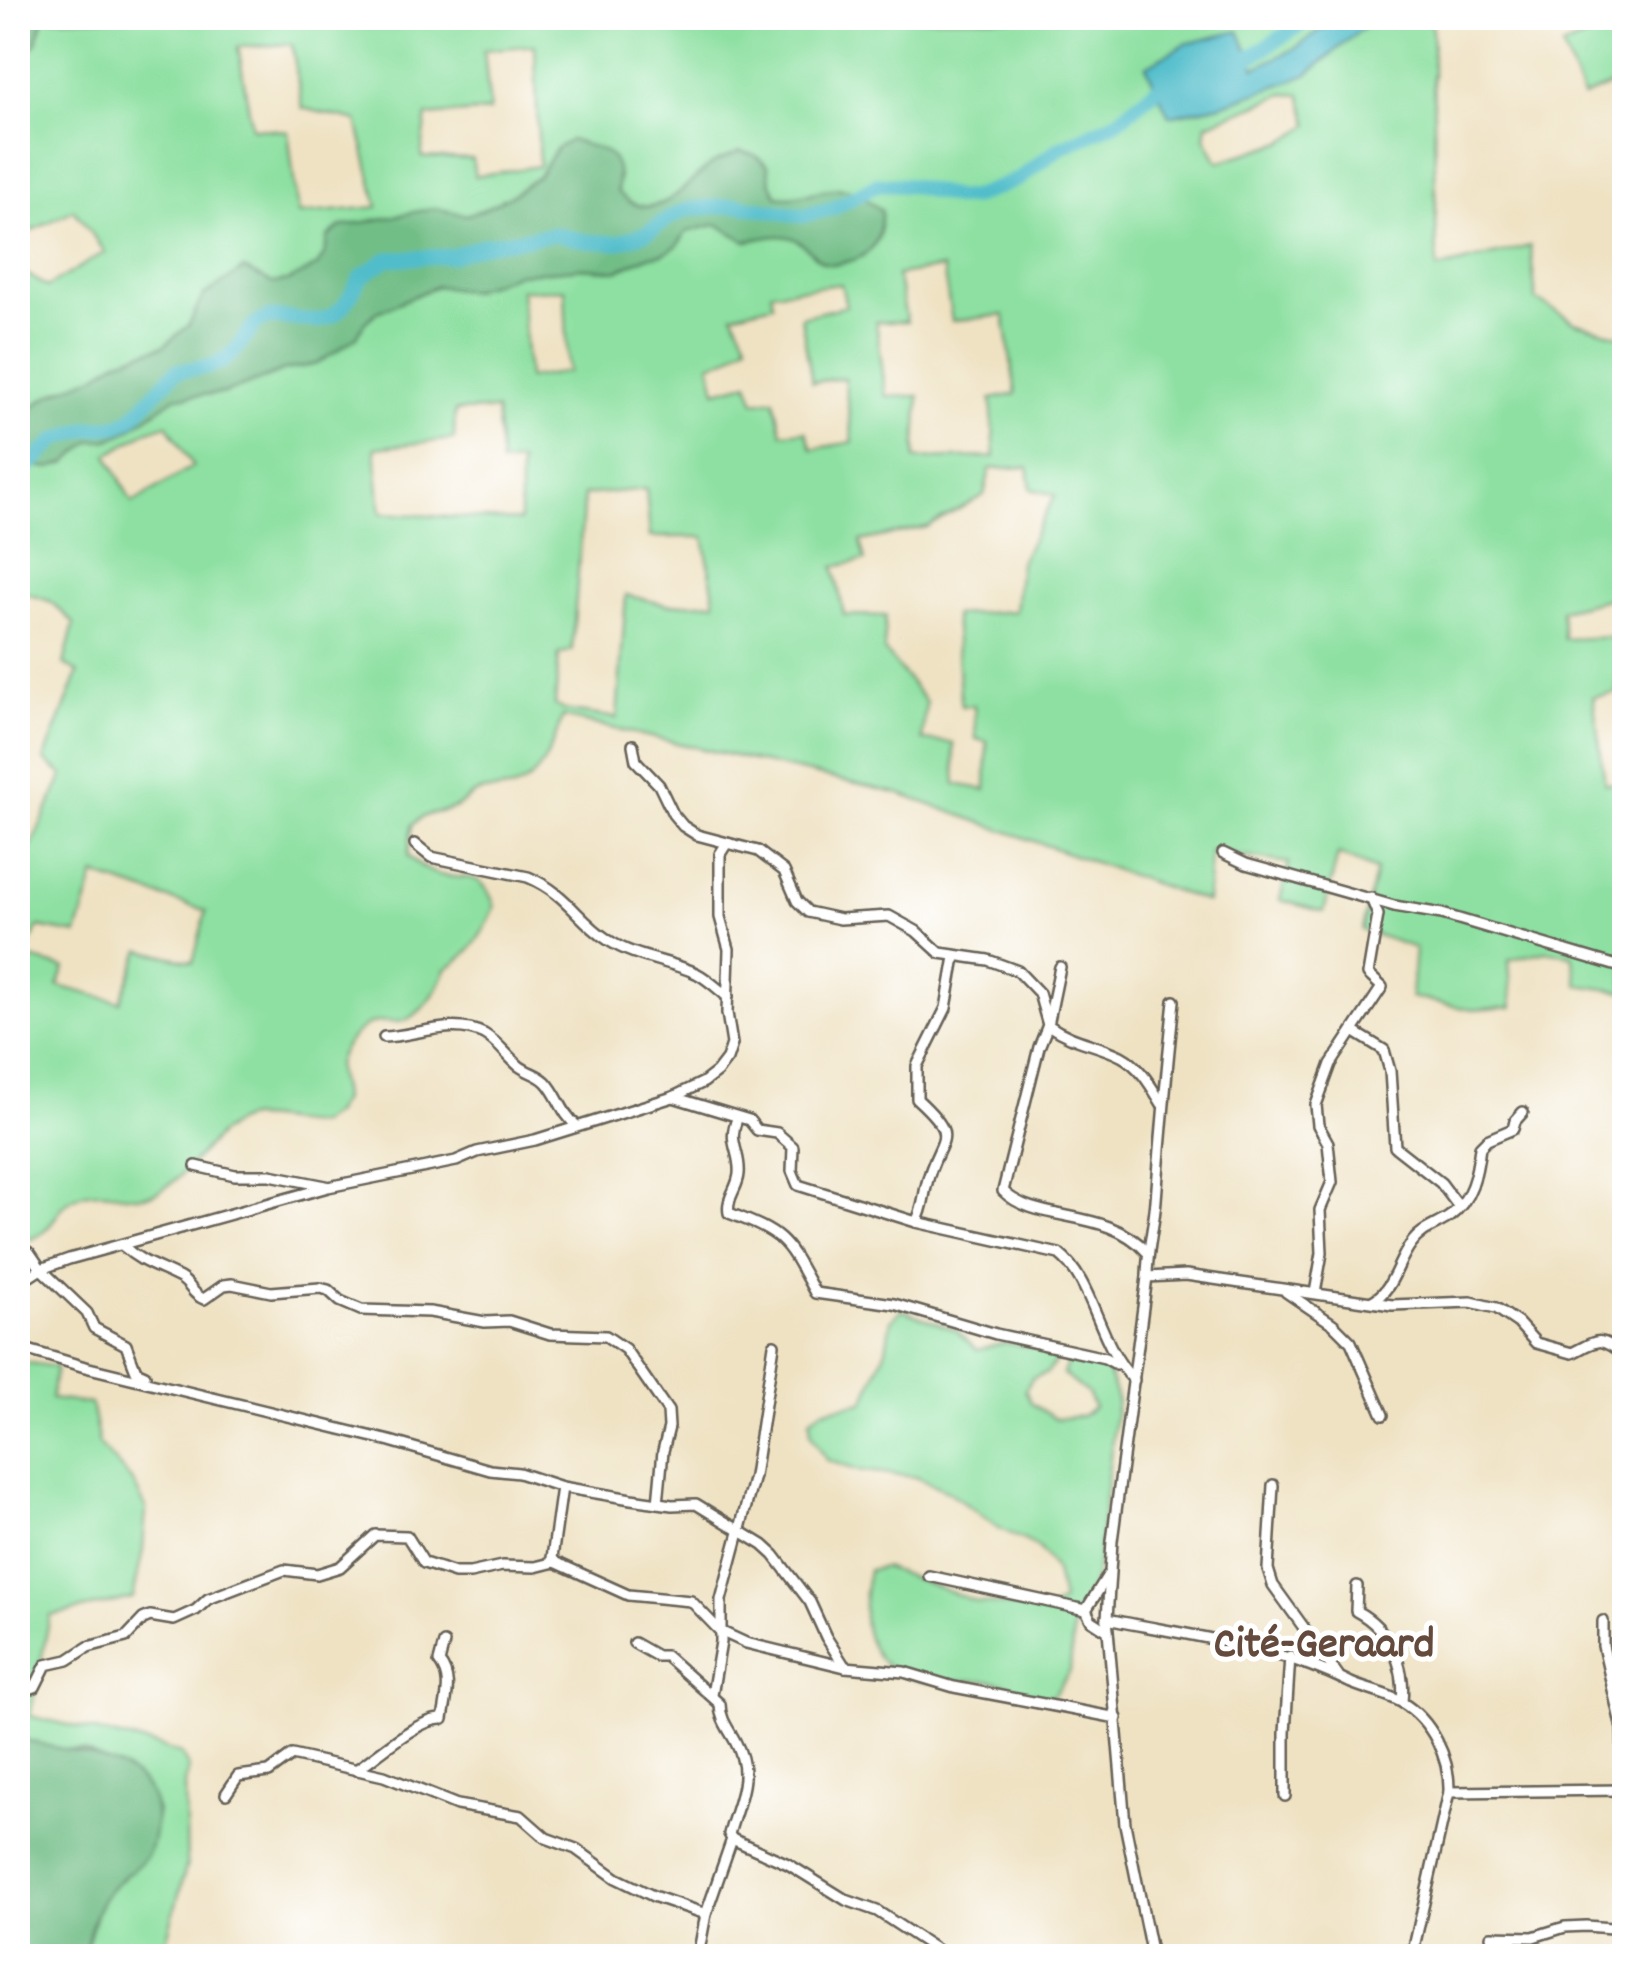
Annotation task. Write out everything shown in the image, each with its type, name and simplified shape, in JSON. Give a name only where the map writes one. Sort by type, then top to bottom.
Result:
[{"type":"street","points":[[634,745],[636,762],[658,784],[673,814],[684,826],[697,835],[758,851],[784,871],[797,901],[808,912],[840,919],[888,916],[916,931],[940,953],[988,960],[1018,970],[1039,993],[1048,1025],[1077,1042],[1124,1058],[1142,1074],[1162,1105]]},
{"type":"street","points":[[18,1284],[69,1258],[328,1187],[535,1140],[673,1097],[704,1082],[727,1059],[732,1044],[729,949],[720,917],[720,854],[727,843]]},
{"type":"street","points":[[415,844],[430,857],[542,883],[570,902],[604,938],[636,954],[698,974],[728,997]]},
{"type":"street","points":[[1224,853],[1246,864],[1394,906],[1432,912],[1624,968]]},
{"type":"street","points":[[1315,1293],[1322,1253],[1320,1210],[1332,1182],[1328,1144],[1318,1125],[1316,1105],[1324,1078],[1382,987],[1368,974],[1378,915],[1371,898]]},
{"type":"street","points":[[916,1222],[923,1210],[927,1179],[942,1150],[945,1134],[940,1120],[917,1099],[917,1066],[946,1008],[956,958]]},
{"type":"street","points":[[1060,968],[1004,1191],[1012,1200],[1121,1231],[1147,1252]]},
{"type":"street","points":[[1152,1956],[1125,1824],[1107,1625],[1110,1573],[1148,1277],[1147,1252],[1156,1205],[1174,1000]]},
{"type":"street","points":[[384,1037],[456,1026],[486,1035],[522,1068],[537,1074],[550,1086],[563,1115],[577,1126]]},
{"type":"street","points":[[1353,1031],[1384,1050],[1390,1070],[1395,1147],[1441,1183],[1458,1207]]},
{"type":"street","points":[[673,1097],[749,1120],[757,1130],[777,1133],[793,1146],[792,1170],[798,1185],[916,1222],[1058,1254],[1074,1266],[1119,1366]]},
{"type":"street","points":[[1370,1302],[1384,1295],[1413,1240],[1423,1230],[1452,1216],[1478,1174],[1480,1148],[1487,1140],[1513,1129],[1523,1112]]},
{"type":"street","points":[[737,1119],[732,1146],[739,1176],[727,1206],[729,1213],[769,1228],[782,1238],[815,1293],[894,1304],[996,1334],[1104,1358],[1134,1380]]},
{"type":"street","points":[[196,1166],[223,1174],[270,1175],[328,1187]]},
{"type":"street","points":[[18,1246],[30,1253],[41,1270],[87,1313],[94,1328],[126,1345],[136,1371],[150,1381]]},
{"type":"street","points":[[124,1246],[138,1260],[182,1279],[197,1297],[204,1299],[232,1284],[271,1292],[320,1288],[361,1310],[510,1321],[550,1334],[598,1334],[613,1339],[626,1349],[668,1411],[658,1503]]},
{"type":"street","points":[[1148,1277],[1186,1275],[1392,1305],[1471,1302],[1496,1308],[1518,1323],[1536,1343],[1572,1352],[1589,1340],[1600,1341],[1624,1355]]},
{"type":"street","points":[[1282,1290],[1351,1342],[1383,1414]]},
{"type":"street","points":[[712,1696],[720,1600],[754,1476],[774,1346]]},
{"type":"street","points":[[18,1348],[562,1486],[658,1503],[696,1504],[774,1555],[810,1602],[845,1666]]},
{"type":"street","points":[[1273,1485],[1268,1570],[1273,1585],[1338,1675]]},
{"type":"street","points":[[555,1562],[551,1546],[562,1486]]},
{"type":"street","points":[[18,1692],[35,1687],[46,1666],[68,1660],[88,1647],[126,1636],[143,1619],[150,1616],[174,1620],[196,1610],[208,1599],[284,1570],[316,1574],[340,1568],[375,1535],[407,1536],[424,1563],[455,1573],[555,1562],[628,1596],[691,1601],[720,1631],[746,1643],[1117,1718]]},
{"type":"street","points":[[1086,1610],[1110,1573]]},
{"type":"street","points":[[929,1576],[1086,1610]]},
{"type":"street","points":[[1358,1586],[1356,1611],[1381,1632],[1402,1666],[1402,1702]]},
{"type":"street","points":[[1086,1610],[1091,1620],[1107,1625],[1290,1656],[1402,1702],[1426,1724],[1440,1745],[1449,1772],[1449,1792],[1412,1956]]},
{"type":"street","points":[[1602,1621],[1602,1646],[1622,1730],[1624,1776]]},
{"type":"street","points":[[356,1770],[421,1724],[433,1718],[443,1719],[448,1685],[439,1662],[444,1642]]},
{"type":"street","points":[[634,1643],[657,1656],[666,1656],[720,1704],[720,1716],[742,1756],[746,1777],[730,1834],[732,1839],[706,1914],[698,1956]]},
{"type":"street","points":[[1286,1796],[1290,1656]]},
{"type":"street","points":[[226,1794],[238,1776],[269,1772],[292,1755],[384,1776],[456,1805],[521,1816],[546,1838],[576,1848],[616,1878],[706,1914]]},
{"type":"street","points":[[1449,1792],[1624,1790]]},
{"type":"street","points":[[732,1839],[788,1864],[846,1900],[877,1911],[946,1956]]},
{"type":"street","points":[[1491,1936],[1534,1937],[1565,1927],[1624,1929]]},
{"type":"green space","points":[[18,18],[44,18],[35,46],[18,57]]},
{"type":"green space","points":[[44,18],[1337,18],[1296,48],[1169,116],[1221,105],[1307,75],[1374,18],[1432,18],[1437,269],[1530,246],[1536,299],[1574,322],[1624,337],[1624,595],[1561,610],[1564,639],[1617,637],[1617,693],[1593,697],[1605,783],[1624,784],[1624,867],[1619,868],[1624,900],[1624,992],[1578,985],[1572,955],[1545,951],[1509,960],[1512,1007],[1473,1010],[1411,997],[1415,948],[1362,930],[1376,870],[1338,854],[1324,912],[1280,900],[1289,863],[1210,852],[1207,902],[900,794],[563,717],[546,757],[526,782],[475,793],[457,807],[428,815],[412,825],[408,856],[436,874],[479,881],[495,907],[476,942],[446,969],[421,1010],[404,1021],[370,1024],[351,1039],[338,1061],[342,1100],[333,1114],[319,1124],[259,1118],[237,1122],[166,1187],[143,1196],[85,1193],[67,1203],[41,1234],[18,1242],[18,839],[32,844],[63,775],[44,760],[78,673],[64,664],[74,623],[50,601],[18,591],[18,450],[33,466],[66,463],[91,441],[123,434],[176,397],[225,393],[285,370],[317,364],[357,337],[364,323],[377,312],[437,286],[470,291],[517,274],[584,268],[617,271],[646,257],[663,254],[677,246],[686,232],[717,224],[746,241],[788,236],[821,261],[840,264],[872,247],[879,235],[881,218],[881,210],[839,188],[793,199],[777,196],[770,182],[711,165],[667,201],[642,206],[617,192],[619,176],[557,148],[538,176],[482,210],[466,215],[435,208],[328,237],[322,260],[307,273],[279,283],[203,296],[189,325],[164,346],[119,360],[95,376],[50,395],[18,417],[18,268],[47,287],[105,252],[74,210],[29,232],[18,242],[18,57],[35,46]],"holes":[[[292,44],[302,108],[357,121],[378,207],[298,214],[288,131],[252,128],[238,47]],[[535,45],[539,166],[475,176],[472,159],[421,157],[427,116],[490,111],[484,50]],[[1284,94],[1301,95],[1309,125],[1283,142],[1218,162],[1205,137],[1207,124]],[[943,268],[952,321],[1004,315],[1016,394],[991,399],[995,457],[915,459],[919,396],[886,396],[876,322],[907,322],[897,275]],[[841,284],[846,306],[801,317],[812,382],[844,378],[853,442],[812,449],[806,431],[782,433],[774,399],[755,402],[748,383],[716,391],[710,364],[748,343],[733,314],[773,304],[771,292]],[[565,289],[568,372],[528,378],[521,290]],[[496,410],[501,464],[520,462],[520,521],[381,513],[375,448],[454,439],[455,411]],[[167,424],[193,466],[132,503],[108,455],[147,431]],[[1028,467],[1031,489],[1055,495],[1020,562],[1015,611],[954,615],[961,706],[974,706],[976,739],[987,742],[986,790],[956,784],[953,743],[922,740],[926,702],[884,650],[886,616],[844,615],[834,567],[865,560],[860,541],[927,527],[984,495],[990,469]],[[646,489],[650,537],[704,537],[715,602],[668,605],[626,595],[617,718],[564,710],[555,705],[559,654],[572,650],[584,495]],[[95,875],[206,911],[193,962],[141,950],[120,1002],[58,986],[65,968],[24,957],[38,927],[77,934]]]},
{"type":"green space","points":[[1624,22],[1624,80],[1583,97],[1562,47]]},
{"type":"green space","points":[[570,140],[608,154],[617,168],[617,191],[643,207],[667,201],[711,165],[740,151],[755,155],[768,166],[777,196],[836,189],[853,191],[881,210],[880,228],[869,250],[840,263],[826,263],[792,238],[775,236],[746,241],[717,224],[686,232],[677,246],[663,254],[646,257],[617,271],[584,268],[517,274],[470,291],[437,286],[377,312],[364,323],[357,337],[317,364],[285,370],[225,393],[176,397],[123,434],[91,441],[66,463],[50,468],[33,466],[18,450],[18,417],[50,395],[95,376],[119,360],[164,346],[189,325],[203,296],[244,269],[272,283],[288,281],[317,266],[328,237],[340,227],[435,208],[466,215],[482,210],[538,176],[557,148]]},
{"type":"green space","points":[[902,1310],[956,1330],[977,1350],[1005,1343],[1047,1350],[1056,1361],[1047,1373],[1032,1378],[1025,1390],[1031,1403],[1055,1419],[1082,1416],[1094,1407],[1087,1393],[1063,1374],[1068,1360],[1082,1359],[1108,1372],[1117,1399],[1096,1575],[1073,1628],[1070,1671],[1053,1696],[1037,1696],[993,1681],[922,1681],[902,1675],[876,1654],[869,1640],[864,1607],[869,1570],[884,1567],[977,1602],[1050,1611],[1062,1601],[1056,1571],[1038,1547],[997,1527],[948,1491],[916,1477],[856,1470],[827,1460],[811,1434],[810,1419],[822,1410],[864,1402],[886,1349],[891,1320]]},
{"type":"green space","points":[[18,1361],[56,1367],[51,1399],[91,1404],[99,1444],[133,1482],[146,1508],[143,1550],[133,1598],[50,1616],[30,1716],[155,1745],[181,1754],[189,1768],[185,1784],[187,1864],[162,1956],[84,1956],[99,1904],[147,1856],[157,1811],[143,1783],[84,1751],[50,1749],[18,1738]]},
{"type":"green space","points":[[18,1738],[106,1761],[144,1784],[154,1802],[150,1851],[102,1901],[84,1956],[18,1956]]},
{"type":"water","points":[[1337,18],[1374,18],[1307,75],[1221,105],[1169,116],[1146,66],[1185,44],[1239,31],[1255,68],[1296,48]]},
{"type":"waterway","points":[[1234,65],[1311,18]]},
{"type":"waterway","points":[[18,472],[56,440],[86,429],[118,426],[132,418],[176,371],[223,361],[255,324],[270,317],[317,321],[332,316],[345,305],[361,277],[387,259],[452,256],[483,245],[555,234],[617,243],[648,232],[690,209],[738,205],[802,216],[834,208],[878,184],[912,186],[957,198],[974,197],[1019,179],[1058,149],[1116,122],[1169,79]]},
{"type":"district","name":"Cité-Geraard","points":[[1324,1640]]}]
